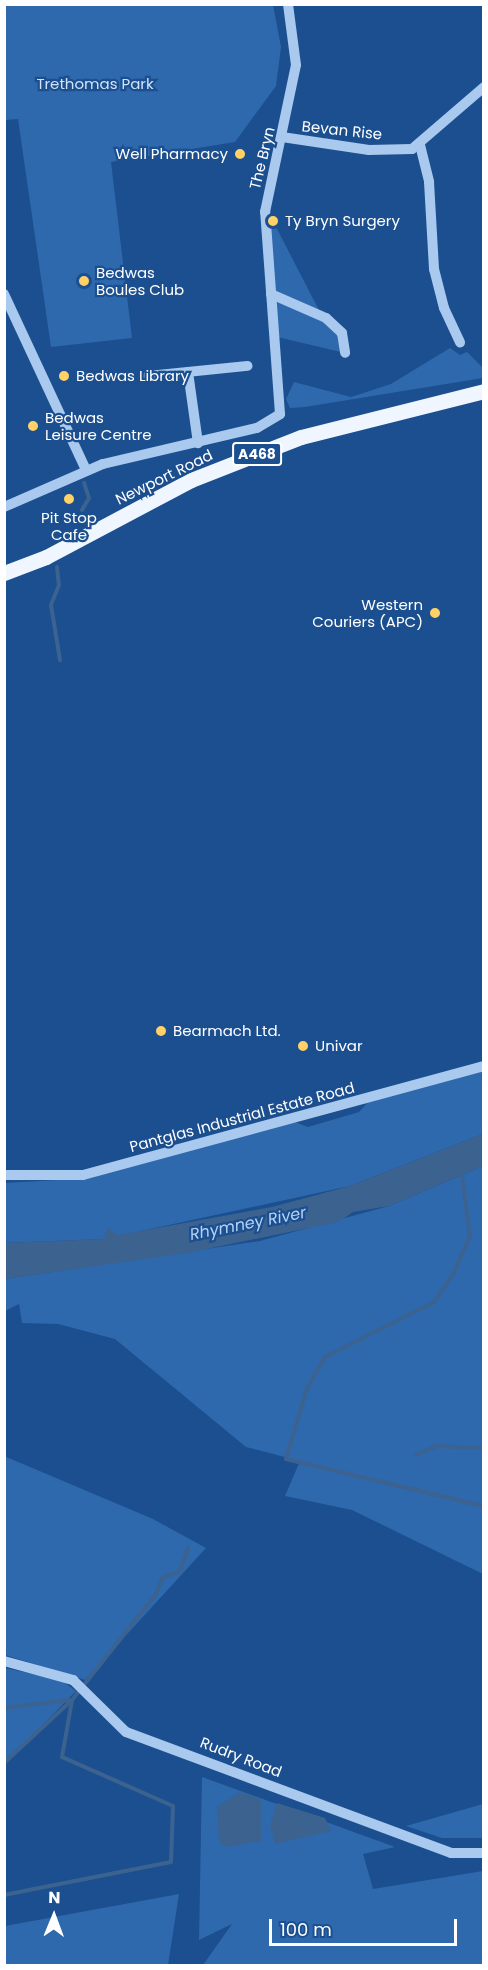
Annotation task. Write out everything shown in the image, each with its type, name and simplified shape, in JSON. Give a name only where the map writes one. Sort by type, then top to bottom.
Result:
[{"type":"main road","name":"Newport Road","points":[[4,573],[46,557],[191,480],[302,437],[483,391]]},
{"type":"street","name":"The Bryn","points":[[281,392],[265,212],[296,65],[288,4]]},
{"type":"street","points":[[460,343],[444,308],[434,269],[429,182],[420,145],[483,87]]},
{"type":"street","name":"Bevan Rise","points":[[282,137],[369,150],[420,145]]},
{"type":"street","points":[[4,294],[86,470]]},
{"type":"street","points":[[271,294],[326,318],[342,333],[345,353]]},
{"type":"street","points":[[148,376],[248,366]]},
{"type":"street","points":[[188,372],[198,443]]},
{"type":"street","name":"Newport Road","points":[[4,507],[86,470],[198,443],[269,422],[280,414],[281,392]]},
{"type":"street","name":"Pantglas Industrial Estate Road","points":[[4,1175],[83,1175],[483,1066]]},
{"type":"street","name":"Rudry Road","points":[[4,1661],[74,1680],[126,1732],[451,1853],[483,1853]]},
{"type":"green space","name":"Trethomas Park","points":[[4,5],[273,5],[281,47],[276,86],[235,142],[111,162],[132,338],[51,347],[18,119],[5,120]]},
{"type":"green space","points":[[265,221],[275,225],[322,316],[335,326],[345,353],[273,336]]},
{"type":"green space","points":[[450,348],[460,355],[467,352],[483,368],[483,378],[305,407],[290,408],[286,399],[294,382],[351,397],[391,384]]},
{"type":"green space","points":[[483,1071],[483,1134],[350,1186],[104,1239],[5,1243],[5,1183],[76,1179],[295,1122],[308,1127],[359,1112],[369,1101]]},
{"type":"green space","points":[[483,1166],[483,1574],[352,1510],[285,1496],[300,1461],[246,1447],[115,1339],[58,1324],[22,1323],[19,1304],[5,1311],[5,1279],[260,1241],[389,1206]]},
{"type":"green space","points":[[4,1456],[153,1519],[206,1548],[85,1680],[5,1655]]},
{"type":"green space","points":[[5,1668],[61,1680],[76,1691],[5,1763]]},
{"type":"green space","points":[[202,1777],[395,1847],[363,1854],[373,1889],[483,1871],[483,1965],[203,1965],[232,1924],[199,1940]]},
{"type":"green space","points":[[483,1804],[483,1838],[442,1838],[406,1826]]},
{"type":"green space","points":[[179,1894],[168,1965],[5,1965],[5,1926]]},
{"type":"water","name":"Rhymney River","points":[[483,1134],[483,1166],[389,1206],[353,1212],[338,1222],[187,1253],[5,1279],[5,1243],[103,1239],[108,1228],[118,1235],[272,1207],[350,1186]]},
{"type":"water","points":[[240,1792],[261,1799],[261,1841],[226,1847],[219,1842],[217,1807]]},
{"type":"water","points":[[277,1803],[325,1818],[331,1831],[275,1844],[270,1825]]},
{"type":"waterway","points":[[82,510],[89,498],[84,483]]},
{"type":"waterway","points":[[57,567],[59,585],[51,605],[60,660]]},
{"type":"waterway","points":[[462,1175],[470,1237],[453,1274],[434,1302],[325,1357],[307,1388],[286,1459],[484,1506]]},
{"type":"waterway","points":[[416,1455],[436,1446],[484,1448]]},
{"type":"waterway","points":[[4,1708],[72,1700],[156,1594],[162,1578],[180,1571],[188,1548]]},
{"type":"waterway","points":[[4,1763],[72,1700]]},
{"type":"waterway","points":[[4,1895],[171,1862],[173,1806],[62,1757],[72,1700]]},
{"type":"place","name":"Well Pharmacy","points":[[240,154]]},
{"type":"place","name":"Ty Bryn Surgery","points":[[273,221]]},
{"type":"place","name":"Bedwas Boules Club","points":[[84,281]]},
{"type":"place","name":"Bedwas Library","points":[[64,376]]},
{"type":"place","name":"Bedwas Leisure Centre","points":[[33,426]]},
{"type":"place","name":"Pit Stop Cafe","points":[[69,499]]},
{"type":"place","name":"Western Couriers (APC)","points":[[435,613]]},
{"type":"place","name":"Bearmach Ltd.","points":[[161,1031]]},
{"type":"place","name":"Univar","points":[[303,1046]]}]
